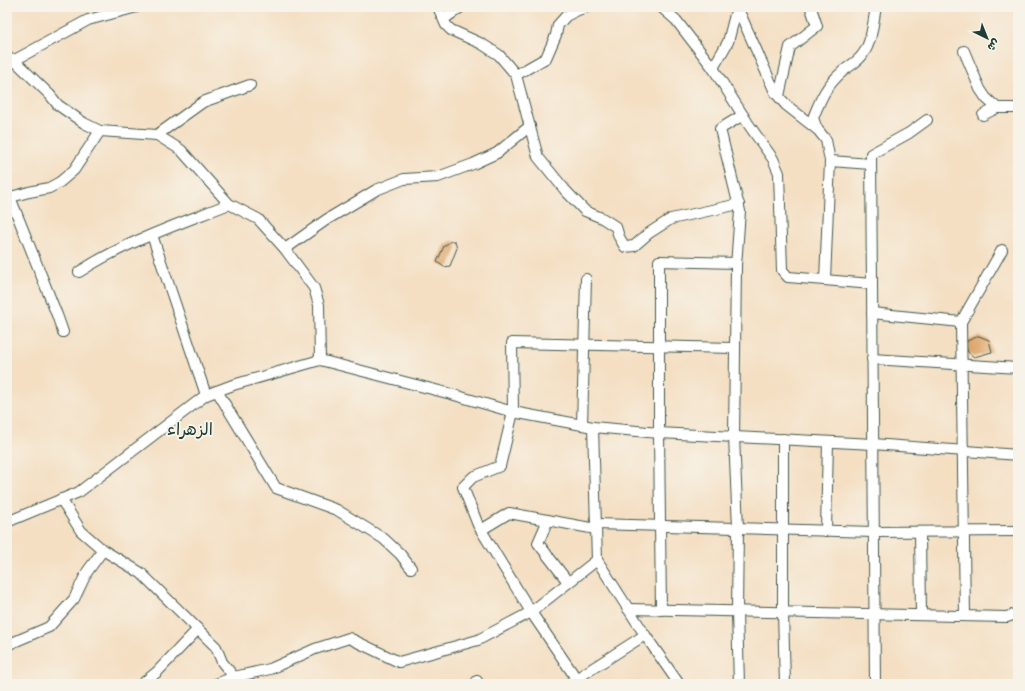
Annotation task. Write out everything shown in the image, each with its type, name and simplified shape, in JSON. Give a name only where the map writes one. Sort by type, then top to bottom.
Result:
[{"type":"street","points":[[137,7],[88,20],[10,59],[50,95],[58,105],[84,123],[100,131],[157,136],[181,150],[229,204],[258,219],[285,249],[314,288],[320,305],[320,360]]},
{"type":"street","points":[[438,7],[446,25],[451,30],[482,44],[498,55],[516,75],[538,157],[565,190],[585,211],[602,218],[616,227],[624,247],[634,246],[648,233],[671,219],[739,204]]},
{"type":"street","points":[[444,19],[461,7]]},
{"type":"street","points":[[516,75],[546,58],[556,35],[558,25],[566,16],[588,7]]},
{"type":"street","points":[[661,7],[676,20],[713,68],[773,159],[778,173],[782,270],[788,277],[872,284]]},
{"type":"street","points":[[818,130],[813,118],[822,95],[833,80],[864,54],[876,7]]},
{"type":"street","points":[[713,68],[728,42],[737,8]]},
{"type":"street","points":[[737,8],[775,92],[786,104],[818,130],[826,140],[830,161],[825,280]]},
{"type":"street","points":[[779,96],[790,47],[817,26],[811,8]]},
{"type":"street","points":[[964,51],[980,89],[986,98],[997,108]]},
{"type":"street","points":[[157,136],[203,102],[250,85]]},
{"type":"street","points":[[983,115],[997,108],[1018,108]]},
{"type":"street","points":[[739,684],[737,612],[738,528],[734,437],[734,348],[736,263],[740,211],[720,129],[743,115]]},
{"type":"street","points":[[875,684],[871,154],[909,133],[927,120]]},
{"type":"street","points":[[285,249],[326,220],[376,190],[404,179],[438,177],[474,164],[497,153],[530,126]]},
{"type":"street","points":[[63,332],[9,198],[49,188],[60,182],[74,170],[100,131]]},
{"type":"street","points":[[830,161],[871,164]]},
{"type":"street","points":[[79,272],[100,259],[152,235],[229,204]]},
{"type":"street","points":[[152,235],[206,395]]},
{"type":"street","points":[[965,616],[961,322],[1002,250]]},
{"type":"street","points":[[660,610],[659,261],[736,263]]},
{"type":"street","points":[[582,425],[586,279]]},
{"type":"street","points":[[872,313],[961,322]]},
{"type":"street","points":[[645,635],[575,682],[530,612],[481,530],[463,487],[473,477],[500,466],[513,412],[512,343],[734,348]]},
{"type":"street","points":[[872,359],[1018,368]]},
{"type":"street","points":[[7,522],[79,492],[206,395],[233,384],[320,360],[451,394],[513,412],[593,427],[659,433],[873,444],[1018,455]]},
{"type":"street","points":[[216,391],[276,488],[337,510],[384,539],[400,554],[411,568]]},
{"type":"street","points":[[593,427],[597,560],[678,684]]},
{"type":"street","points":[[783,439],[783,612],[785,684]]},
{"type":"street","points":[[826,531],[828,442]]},
{"type":"street","points":[[61,499],[81,531],[103,550],[141,573],[216,647],[222,662],[234,677]]},
{"type":"street","points":[[481,530],[510,513],[596,527],[660,526],[874,532],[1018,531]]},
{"type":"street","points":[[548,520],[538,543],[568,582]]},
{"type":"street","points":[[920,532],[921,615]]},
{"type":"street","points":[[7,645],[49,627],[74,599],[88,572],[103,550]]},
{"type":"street","points":[[216,684],[234,677],[270,669],[315,649],[349,638],[399,662],[478,640],[530,612],[597,560]]},
{"type":"street","points":[[628,609],[1007,617],[1018,613]]},
{"type":"street","points":[[142,684],[157,672],[198,629]]},
{"type":"building","points":[[451,241],[455,241],[457,248],[450,266],[444,267],[437,262],[444,246]]},
{"type":"building","points":[[979,336],[989,340],[992,352],[974,357],[968,352],[966,346],[967,341]]},
{"type":"district","name":"الزهراء","points":[[190,429]]}]
